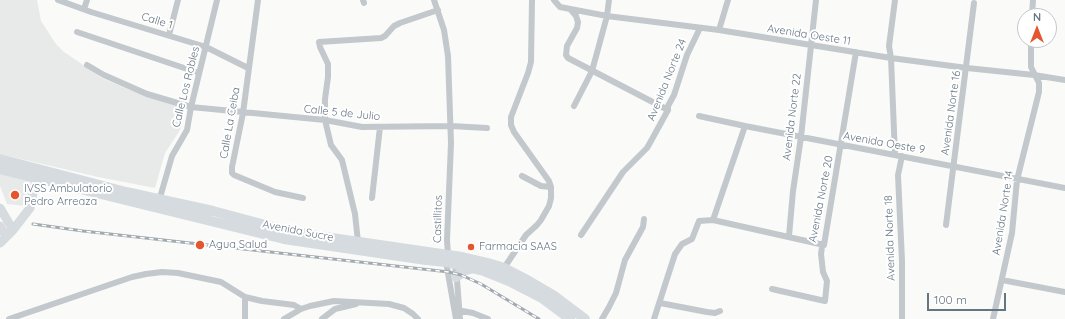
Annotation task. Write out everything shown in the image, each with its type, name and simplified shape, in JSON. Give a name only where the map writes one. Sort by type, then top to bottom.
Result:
[{"type":"main road","name":"Avenida Sucre","points":[[0,159],[126,192],[159,203],[284,238],[426,260],[453,270]]},
{"type":"main road","name":"Avenida Sucre","points":[[0,169],[36,178],[159,203],[213,211],[284,230],[358,242],[453,270],[478,260],[504,268],[519,275],[539,286],[586,319]]},
{"type":"main road","points":[[453,270],[474,268],[499,276],[542,298],[570,319]]},
{"type":"street","name":"Calle 1","points":[[58,0],[206,47],[248,68]]},
{"type":"street","points":[[84,9],[87,0]]},
{"type":"street","points":[[169,35],[178,0]]},
{"type":"street","name":"Calle Los Robles","points":[[159,203],[172,156],[187,130],[191,107],[217,0]]},
{"type":"street","name":"Calle La Ceiba","points":[[258,0],[243,113],[232,167],[234,175],[275,192],[303,198]]},
{"type":"street","name":"Castillitos","points":[[434,0],[444,30],[448,56],[451,142],[448,183],[447,240],[453,270],[457,310]]},
{"type":"street","points":[[504,268],[526,235],[537,225],[545,214],[551,198],[551,187],[549,181],[514,132],[511,125],[511,117],[531,62],[532,0]]},
{"type":"street","name":"Avenida Oeste 11","points":[[554,0],[560,7],[607,16],[719,30],[891,58],[1065,80]]},
{"type":"street","points":[[574,106],[592,71],[607,16],[609,0]]},
{"type":"street","points":[[719,30],[728,0]]},
{"type":"street","name":"Avenida Norte 22","points":[[789,236],[816,0]]},
{"type":"street","name":"Avenida Norte 18","points":[[895,0],[889,46],[899,155],[898,175],[902,261],[902,319]]},
{"type":"street","name":"Avenida Norte 16","points":[[946,225],[974,3]]},
{"type":"street","points":[[358,242],[355,214],[342,160],[331,145],[325,120],[328,64],[319,44],[320,41],[381,38],[385,36],[394,26],[400,23],[438,10]]},
{"type":"street","points":[[571,10],[576,16],[578,28],[567,46],[566,55],[570,60],[668,110]]},
{"type":"street","name":"Avenida Norte 24","points":[[581,235],[623,172],[647,148],[668,110],[668,106],[674,95],[687,55],[700,28]]},
{"type":"street","points":[[77,32],[199,73]]},
{"type":"street","name":"Avenida Norte 14","points":[[993,319],[1012,234],[1017,180],[1039,92],[1038,82],[1031,64],[1032,48]]},
{"type":"street","name":"Avenida Norte 20","points":[[772,289],[825,301],[827,281],[823,272],[821,254],[822,247],[824,245],[856,52]]},
{"type":"street","name":"Calle 5 de Julio","points":[[88,65],[104,75],[142,92],[191,107],[325,120],[362,127],[450,126],[487,128]]},
{"type":"street","name":"Avenida Oeste 9","points":[[699,116],[954,166],[1017,180],[1065,188]]},
{"type":"street","points":[[713,220],[745,126]]},
{"type":"street","points":[[372,198],[380,127]]},
{"type":"street","points":[[522,176],[541,186],[551,187]]},
{"type":"street","points":[[0,243],[30,208],[36,178]]},
{"type":"street","points":[[0,208],[11,232]]},
{"type":"street","points":[[602,319],[616,293],[625,260],[643,227],[644,219]]},
{"type":"street","points":[[654,319],[669,271],[679,247],[692,239],[699,221],[713,220],[824,245]]},
{"type":"street","points":[[0,226],[2,230],[11,232]]},
{"type":"street","points":[[9,319],[132,277],[162,272],[178,273],[221,282],[245,297],[262,301],[294,305],[301,309]]},
{"type":"street","points":[[1002,280],[1065,292]]},
{"type":"street","points":[[245,297],[245,319]]},
{"type":"street","points":[[284,319],[301,309],[334,301],[389,304],[404,308],[414,314],[418,319]]},
{"type":"street","points":[[322,319],[335,309],[365,302]]},
{"type":"street","points":[[660,303],[707,312],[715,313],[720,311]]},
{"type":"street","points":[[456,319],[457,310]]},
{"type":"street","points":[[457,310],[460,319]]},
{"type":"street","points":[[457,310],[473,312],[488,319]]},
{"type":"shaded area","points":[[0,0],[37,0],[41,21],[56,44],[64,52],[104,79],[133,91],[185,108],[180,130],[165,153],[155,188],[98,177],[0,154]]},
{"type":"shaded area","name":"IVSS Ambulatorio Pedro Arreaza","points":[[0,170],[30,177],[26,206],[7,204],[0,186]]},
{"type":"railway","points":[[33,224],[83,231],[449,272],[461,275],[481,284],[539,319]]},
{"type":"place","name":"IVSS Ambulatorio Pedro Arreaza","points":[[15,195]]},
{"type":"place","name":"Agua Salud","points":[[200,245]]},
{"type":"place","name":"Farmacia SAAS","points":[[471,247]]}]
